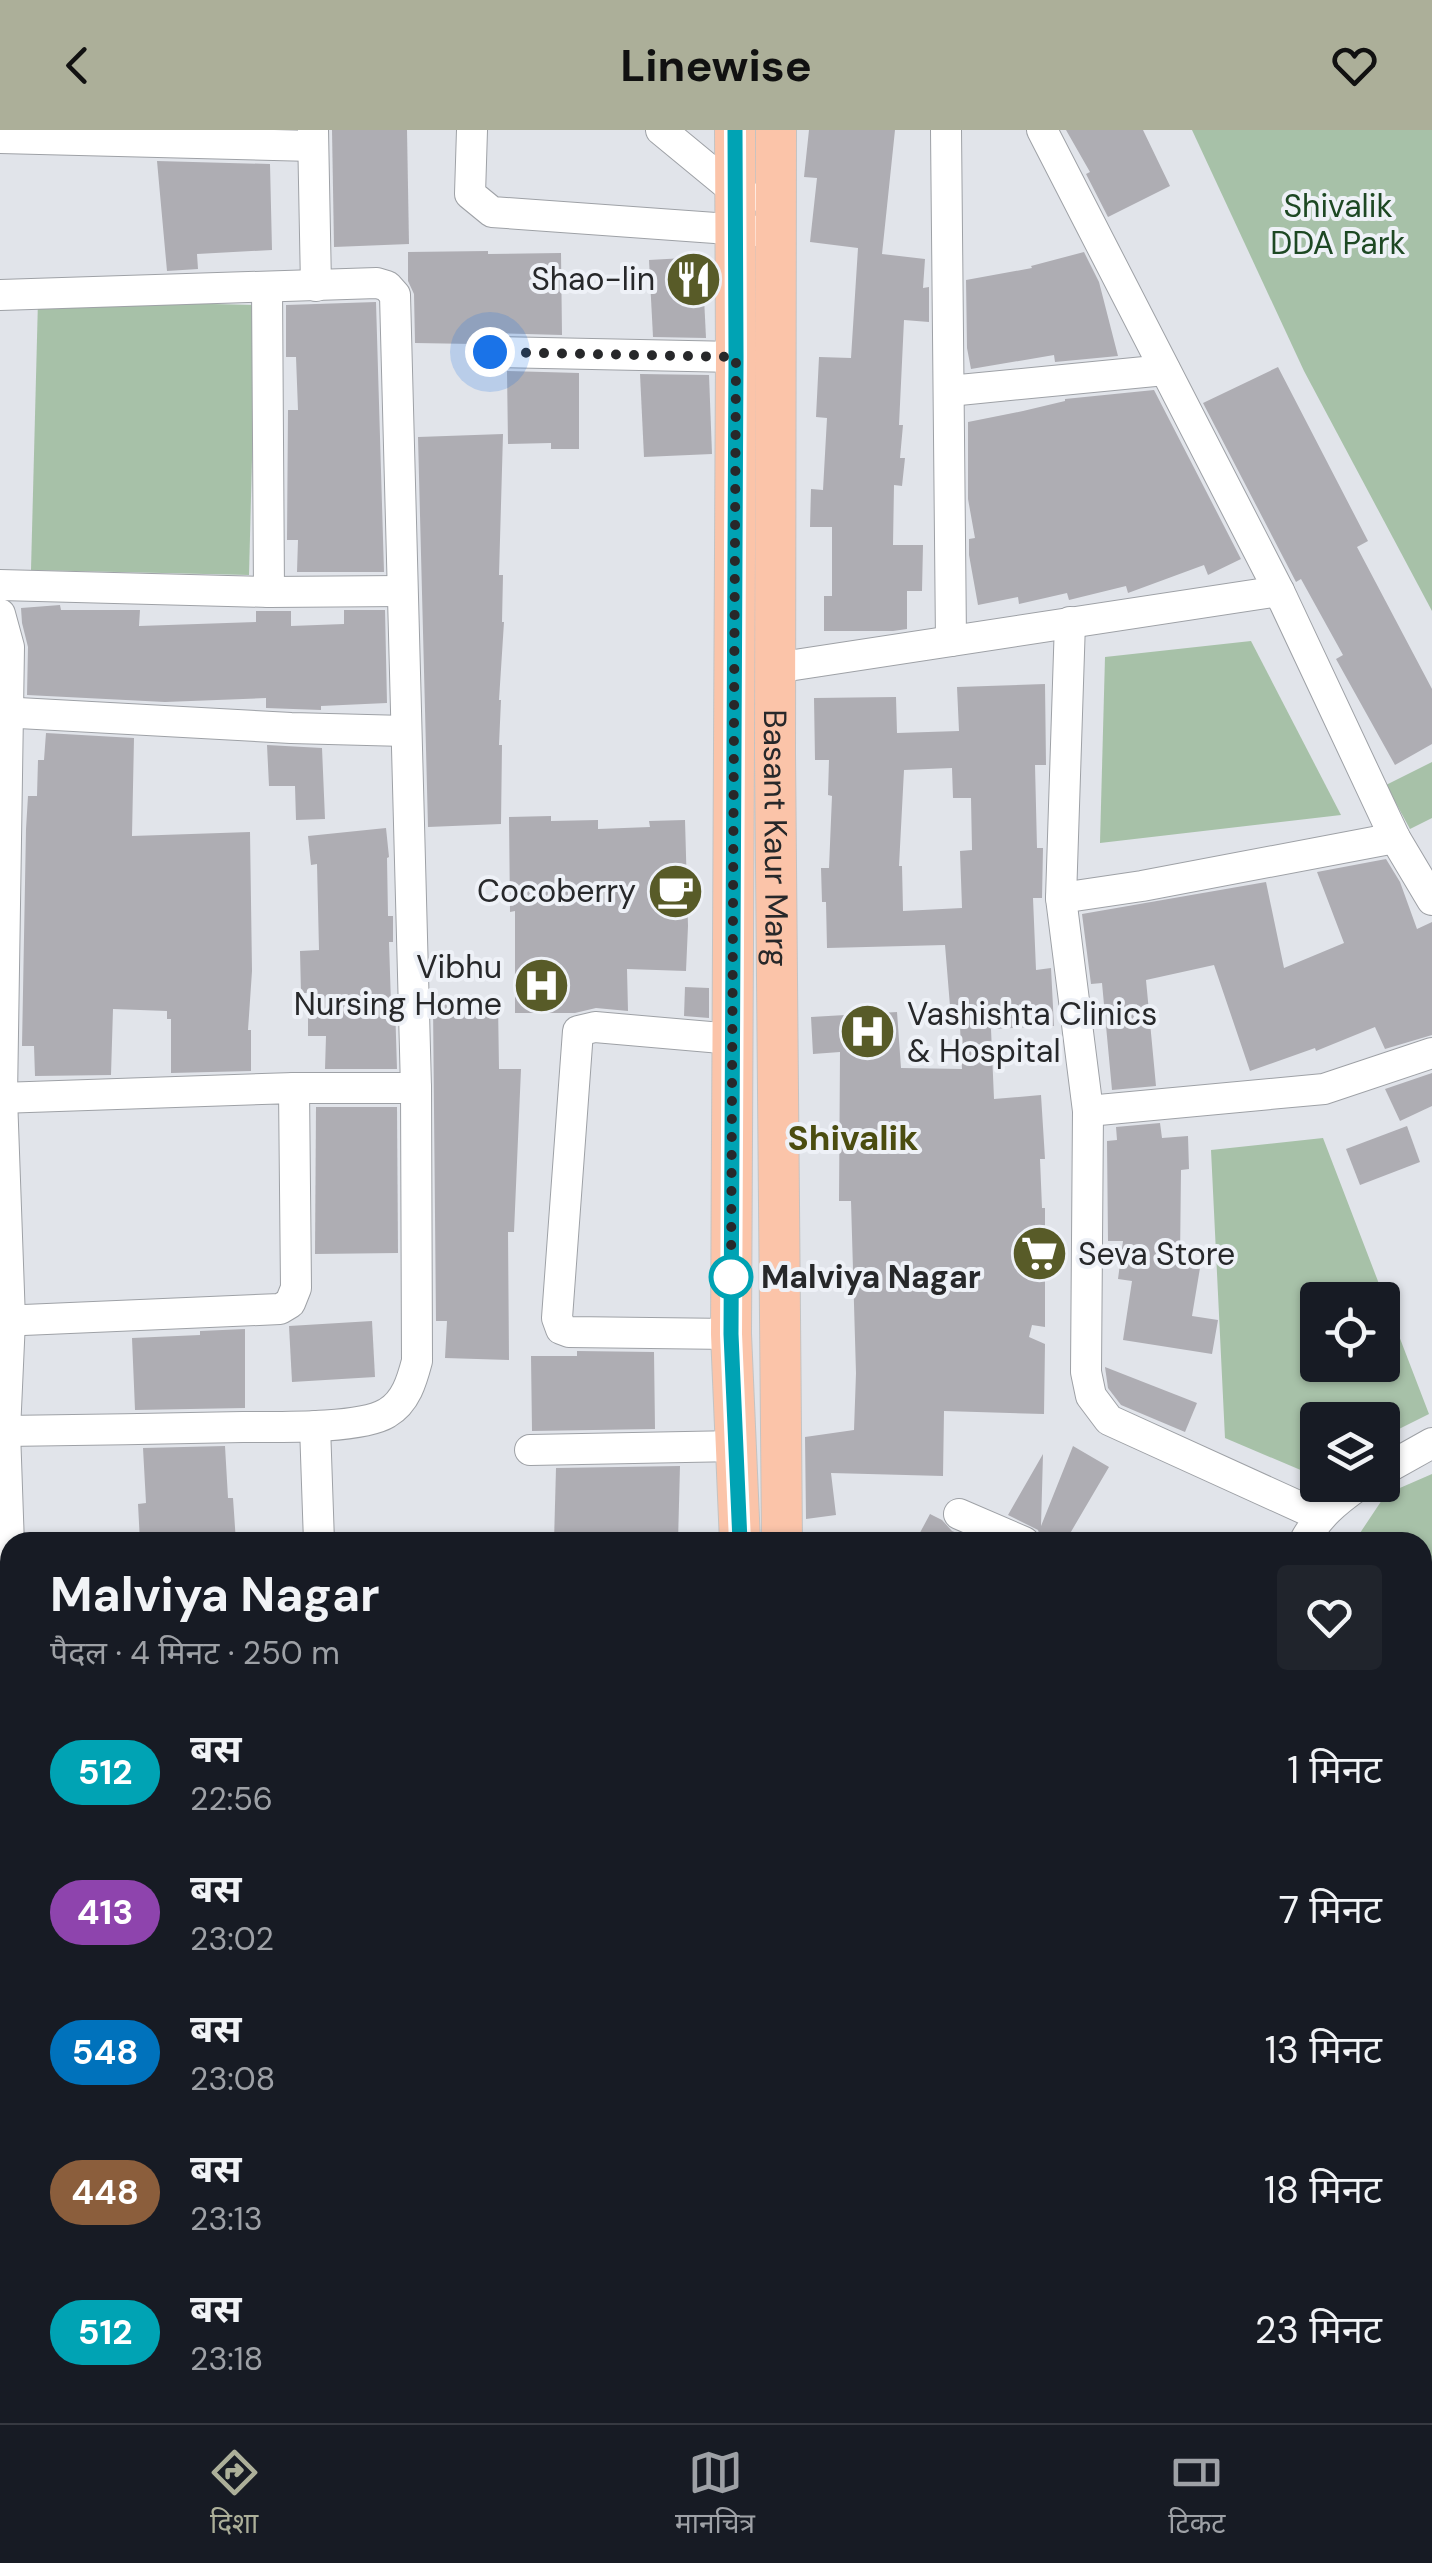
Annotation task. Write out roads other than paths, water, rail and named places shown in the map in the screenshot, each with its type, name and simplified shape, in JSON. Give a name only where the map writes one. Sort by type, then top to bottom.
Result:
[{"type":"main road","name":"Basant Kaur Marg","points":[[735,130],[731,1334],[740,1532]]},
{"type":"main road","name":"Basant Kaur Marg","points":[[776,130],[775,668],[782,1532]]},
{"type":"street","points":[[472,130],[470,194],[492,212],[735,211],[775,220]]},
{"type":"street","points":[[661,130],[735,211]]},
{"type":"street","points":[[946,130],[951,641]]},
{"type":"street","points":[[1042,130],[1280,590],[1396,838],[1432,900]]},
{"type":"street","points":[[0,138],[313,138],[316,286]]},
{"type":"street","points":[[0,295],[377,283],[396,295],[416,1088],[418,1339],[417,1361],[402,1400],[373,1419],[315,1426],[5,1432]]},
{"type":"street","points":[[267,287],[269,592]]},
{"type":"street","points":[[490,352],[736,357]]},
{"type":"street","points":[[950,391],[1166,370]]},
{"type":"street","points":[[0,584],[269,592],[402,591]]},
{"type":"street","points":[[775,668],[1280,590]]},
{"type":"street","points":[[0,614],[10,647],[4,713],[1,1098],[9,1532]]},
{"type":"street","points":[[1070,622],[1061,898],[1088,1112],[1086,1372],[1092,1396],[1109,1420],[1320,1516]]},
{"type":"street","points":[[4,713],[405,730]]},
{"type":"street","points":[[1061,898],[1396,838]]},
{"type":"street","points":[[731,1334],[570,1332],[561,1328],[557,1318],[578,1031],[595,1026],[733,1038]]},
{"type":"street","points":[[1088,1112],[1324,1089],[1432,1053]]},
{"type":"street","points":[[5,1321],[285,1308],[294,1298],[296,1288],[294,1088]]},
{"type":"street","points":[[1,1098],[416,1088]]},
{"type":"street","points":[[315,1426],[318,1532]]},
{"type":"street","points":[[1400,1462],[1432,1443]]},
{"type":"street","points":[[530,1450],[737,1446]]},
{"type":"street","points":[[1310,1532],[1335,1502]]},
{"type":"street","points":[[958,1514],[1000,1532]]},
{"type":"place","name":"Shao-lin","points":[[694,279]]},
{"type":"place","name":"Cocoberry","points":[[675,891]]},
{"type":"place","name":"Vibhu Nursing Home","points":[[541,985]]},
{"type":"place","name":"Vashishta Clinics & Hospital","points":[[868,1032]]},
{"type":"place","name":"Seva Store","points":[[1039,1254]]},
{"type":"place","name":"Malviya Nagar","points":[[731,1277]]},
{"type":"district","name":"Shivalik","points":[[853,1138]]},
{"type":"park label","name":"Shivalik DDA Park","points":[[1338,224]]}]
